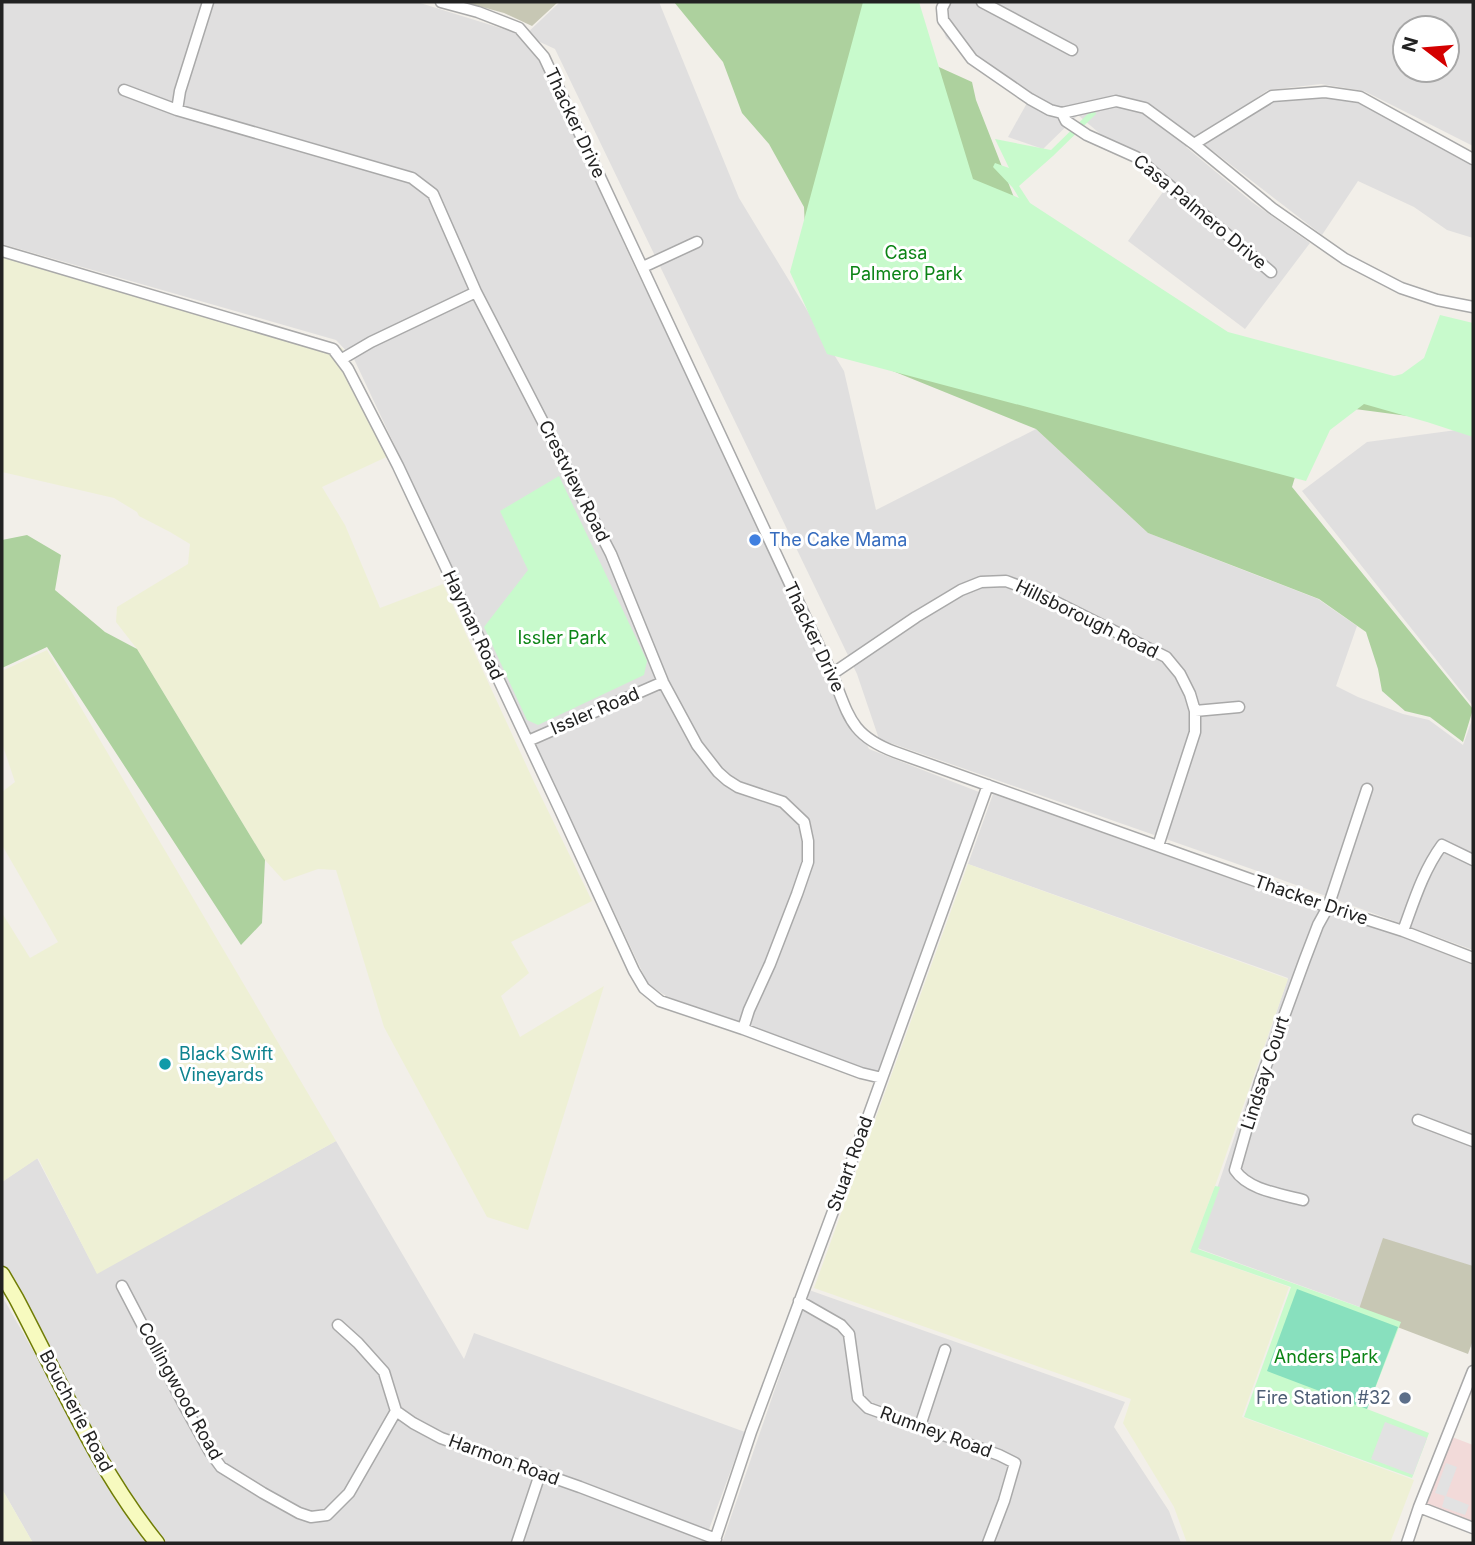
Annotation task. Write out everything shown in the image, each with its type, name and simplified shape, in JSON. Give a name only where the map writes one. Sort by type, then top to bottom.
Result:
[{"type":"main road","name":"Boucherie Road","points":[[2,1274],[99,1456],[141,1523],[157,1543]]},
{"type":"street","points":[[177,110],[180,91],[208,2]]},
{"type":"street","name":"Thacker Drive","points":[[441,2],[519,27],[544,57],[856,728],[874,743],[1473,958]]},
{"type":"street","name":"Casa Palmero Drive","points":[[945,2],[942,8],[943,20],[972,59],[1030,99],[1062,113],[1066,121],[1087,135],[1136,157],[1271,272]]},
{"type":"street","points":[[982,2],[1072,50]]},
{"type":"street","name":"Crestview Road","points":[[124,90],[177,110],[412,178],[433,194],[476,292],[611,554],[663,682],[697,745],[718,772],[738,787],[783,802],[804,822],[808,862],[770,964],[749,1010],[744,1029]]},
{"type":"street","points":[[1194,144],[1272,96],[1325,92],[1360,97],[1473,159]]},
{"type":"street","points":[[1062,113],[1116,101],[1144,108],[1194,144],[1272,208],[1345,259],[1401,288],[1437,300],[1473,307]]},
{"type":"street","points":[[642,267],[697,242]]},
{"type":"street","points":[[2,251],[333,349],[342,359],[371,342],[476,292]]},
{"type":"street","name":"Hayman Road","points":[[342,359],[398,466],[644,988],[660,1001],[861,1073],[882,1078]]},
{"type":"street","name":"Hillsborough Road","points":[[832,674],[961,590],[981,582],[1006,580],[1038,593],[1166,657],[1180,674],[1195,711],[1195,732],[1158,846]]},
{"type":"street","name":"Issler Road","points":[[527,741],[663,682]]},
{"type":"street","points":[[1195,711],[1239,707]]},
{"type":"street","name":"Stuart Road","points":[[715,1541],[751,1432],[988,785]]},
{"type":"street","points":[[1328,907],[1367,789]]},
{"type":"street","points":[[1403,931],[1424,876],[1442,845],[1473,860]]},
{"type":"street","name":"Lindsay Court","points":[[1303,1200],[1261,1188],[1241,1179],[1235,1170],[1260,1082],[1286,1007],[1318,925],[1328,907]]},
{"type":"street","points":[[1418,1120],[1473,1141]]},
{"type":"street","name":"Collingwood Road","points":[[122,1286],[210,1452],[221,1466],[299,1513],[311,1517],[327,1514],[349,1493],[396,1411]]},
{"type":"street","name":"Rumney Road","points":[[799,1301],[841,1325],[849,1334],[858,1398],[868,1408],[1015,1463],[988,1543]]},
{"type":"street","points":[[338,1325],[384,1372],[396,1411]]},
{"type":"street","points":[[920,1426],[945,1350]]},
{"type":"street","points":[[1407,1543],[1473,1371]]},
{"type":"street","name":"Harmon Road","points":[[396,1411],[441,1438],[580,1487],[715,1541]]},
{"type":"street","points":[[517,1543],[540,1474]]},
{"type":"street","points":[[1419,1507],[1473,1528]]},
{"type":"shaded area","points":[[2,2],[417,2],[516,33],[541,63],[635,268],[869,749],[979,792],[878,1071],[862,1068],[666,996],[648,984],[354,359],[336,340],[2,244]]},
{"type":"shaded area","points":[[464,2],[558,2],[532,26],[504,13]]},
{"type":"shaded area","points":[[560,2],[659,2],[739,198],[844,371],[876,510],[1036,429],[1148,533],[1318,599],[1357,626],[1336,686],[1403,714],[1429,720],[1463,745],[1473,717],[1473,950],[1266,874],[879,739],[857,674],[555,49],[525,35]]},
{"type":"shaded area","points":[[940,2],[1473,2],[1473,146],[1364,91],[1321,84],[1268,90],[1186,147],[1252,202],[1310,243],[1245,329],[1128,241],[1165,189],[1078,115],[1043,149],[1008,137],[1027,103],[946,38],[937,13]]},
{"type":"shaded area","points":[[1325,98],[1360,103],[1473,165],[1473,238],[1447,230],[1414,207],[1358,181],[1322,235],[1204,144],[1274,101]]},
{"type":"shaded area","points":[[2,248],[342,348],[395,453],[322,487],[345,525],[380,608],[443,584],[592,901],[511,942],[529,973],[501,996],[520,1037],[604,986],[528,1230],[487,1217],[384,1027],[336,870],[318,869],[284,881],[265,860],[137,649],[116,622],[117,607],[188,564],[190,544],[139,516],[114,498],[2,472]]},
{"type":"shaded area","points":[[1464,429],[1473,436],[1473,706],[1302,491],[1367,442]]},
{"type":"shaded area","points":[[47,650],[336,1141],[97,1274],[38,1158],[2,1182],[2,913],[30,958],[58,942],[2,845],[2,792],[15,782],[2,743],[2,671]]},
{"type":"shaded area","points":[[993,794],[1399,936],[1473,965],[1473,1348],[1197,1248],[1288,978],[968,864]]},
{"type":"shaded area","points":[[968,864],[1288,979],[1190,1252],[1289,1287],[1242,1417],[1414,1480],[1390,1543],[1187,1543],[1174,1507],[1123,1423],[1131,1399],[814,1288]]},
{"type":"shaded area","points":[[336,1141],[464,1359],[474,1333],[745,1432],[704,1543],[166,1543],[147,1520],[108,1460],[2,1266],[2,1182],[37,1158],[97,1273]]},
{"type":"shaded area","points":[[1383,1238],[1473,1266],[1473,1340],[1468,1354],[1358,1312]]},
{"type":"shaded area","points":[[809,1290],[1125,1402],[1114,1427],[1169,1511],[1181,1543],[722,1543]]},
{"type":"shaded area","points":[[2,1296],[94,1458],[150,1543],[33,1543],[2,1489]]},
{"type":"shaded area","points":[[1385,1422],[1427,1438],[1413,1475],[1371,1459]]},
{"type":"shaded area","points":[[1452,1437],[1473,1445],[1473,1524],[1423,1506]]},
{"type":"shaded area","points":[[1446,1463],[1457,1467],[1446,1496],[1469,1505],[1465,1515],[1442,1507],[1445,1496],[1435,1493]]},
{"type":"shaded area","points":[[2,1489],[33,1543],[2,1543]]},
{"type":"green space","points":[[674,2],[889,2],[930,63],[972,82],[976,100],[1082,372],[1392,393],[1461,423],[1317,404],[1292,487],[1473,709],[1463,742],[1430,717],[1405,711],[1382,691],[1366,632],[1319,599],[1148,533],[1036,429],[868,361],[805,229],[804,207],[769,144],[742,113],[723,62]]},
{"type":"green space","name":"Casa Palmero Park","points":[[863,2],[919,2],[973,179],[1019,198],[993,167],[995,163],[1009,168],[995,139],[1051,150],[1094,108],[1096,114],[1019,186],[1030,203],[1228,332],[1394,376],[1402,374],[1424,358],[1440,315],[1473,323],[1473,437],[1364,404],[1330,430],[1306,481],[827,354],[790,272]]},
{"type":"green space","name":"Issler Park","points":[[559,476],[647,661],[644,675],[538,725],[527,720],[484,627],[528,570],[500,511]]},
{"type":"green space","points":[[27,535],[61,555],[55,590],[105,632],[137,649],[265,860],[262,923],[241,945],[47,647],[2,668],[2,540]]},
{"type":"green space","name":"Anders Park","points":[[1215,1186],[1220,1187],[1198,1249],[1401,1322],[1367,1409],[1429,1433],[1412,1478],[1244,1417],[1291,1287],[1190,1252]]},
{"type":"green space","points":[[1297,1289],[1398,1327],[1367,1409],[1267,1371]]},
{"type":"place","name":"The Cake Mama","points":[[755,540]]},
{"type":"place","name":"Black Swift Vineyards","points":[[165,1064]]},
{"type":"place","name":"Fire Station #32","points":[[1405,1398]]}]
